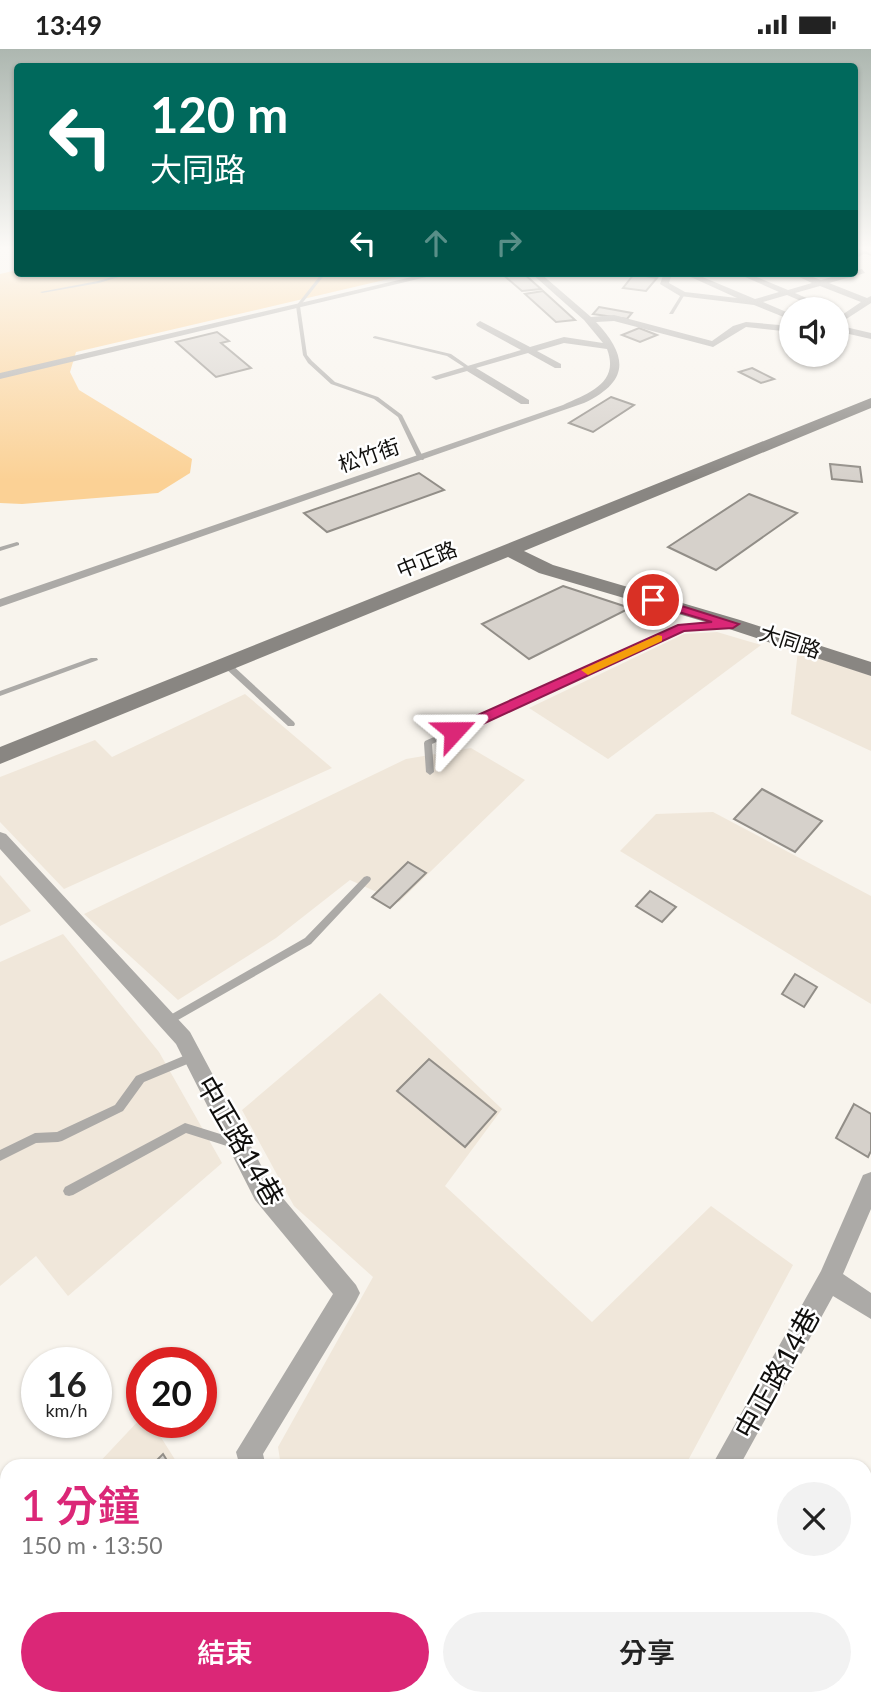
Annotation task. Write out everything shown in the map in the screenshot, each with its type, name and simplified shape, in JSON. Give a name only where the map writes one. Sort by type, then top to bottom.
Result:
[{"type":"main road","name":"中正路","points":[[0,756],[871,403]]},
{"type":"main road","name":"大同路","points":[[509,551],[546,569],[733,624],[871,669]]},
{"type":"street","points":[[0,376],[212,326]]},
{"type":"street","points":[[484,326],[558,366]]},
{"type":"street","points":[[593,326],[611,347]]},
{"type":"street","points":[[646,326],[713,344],[720,342],[737,326]]},
{"type":"street","points":[[849,330],[871,336]]},
{"type":"street","points":[[436,377],[565,340],[611,347]]},
{"type":"street","name":"松竹街","points":[[0,603],[567,407],[601,390],[615,372],[616,359],[611,347]]},
{"type":"street","points":[[469,368],[525,402]]},
{"type":"street","name":"中正路14巷","points":[[0,838],[183,1038],[263,1192],[348,1293],[250,1452],[251,1459]]},
{"type":"street","name":"中正路14巷","points":[[728,1459],[829,1279],[871,1183]]},
{"type":"street","name":"中正路14巷","points":[[829,1279],[871,1307]]},
{"type":"lane","points":[[301,326],[305,355],[310,362],[334,383],[376,398],[400,416],[421,459]]},
{"type":"lane","points":[[375,337],[449,355],[469,368]]},
{"type":"lane","points":[[0,549],[17,544]]},
{"type":"lane","points":[[430,772],[428,743],[682,628],[733,624]]},
{"type":"lane","points":[[0,694],[94,660]]},
{"type":"lane","points":[[227,666],[291,724]]},
{"type":"lane","points":[[168,1021],[308,941],[367,879]]},
{"type":"lane","points":[[0,1156],[35,1138],[58,1137],[120,1108],[140,1079],[193,1057]]},
{"type":"lane","points":[[69,1191],[185,1128],[238,1144]]},
{"type":"shaded area","points":[[0,326],[186,326],[76,352],[70,372],[79,390],[192,459],[190,473],[158,493],[22,504],[0,503]]},
{"type":"shaded area","points":[[717,632],[761,645],[608,759],[529,708],[684,634]]},
{"type":"shaded area","points":[[798,650],[871,676],[871,751],[791,714]]},
{"type":"shaded area","points":[[245,694],[332,768],[64,889],[0,822],[0,777],[95,740],[112,757]]},
{"type":"shaded area","points":[[471,748],[525,780],[399,902],[350,880],[276,938],[178,1000],[84,914],[406,759]]},
{"type":"shaded area","points":[[713,812],[871,896],[871,1004],[620,851],[656,814]]},
{"type":"shaded area","points":[[0,875],[31,911],[0,926]]},
{"type":"shaded area","points":[[63,934],[159,1052],[222,1163],[68,1296],[36,1256],[0,1286],[0,962]]},
{"type":"shaded area","points":[[380,993],[502,1109],[445,1186],[592,1322],[711,1206],[793,1265],[689,1459],[280,1459],[278,1447],[373,1277],[294,1206],[242,1110]]},
{"type":"shaded area","points":[[126,1434],[126,1438],[161,1438],[175,1459],[103,1459]]},
{"type":"building","points":[[639,328],[657,335],[640,342],[622,335]]},
{"type":"building","points":[[217,332],[229,341],[221,343],[251,368],[216,377],[176,342]]},
{"type":"building","points":[[752,368],[774,379],[761,383],[739,372]]},
{"type":"building","points":[[611,397],[634,405],[593,432],[569,423]]},
{"type":"building","points":[[830,464],[860,467],[862,482],[832,479]]},
{"type":"building","points":[[419,473],[444,490],[327,532],[304,513]]},
{"type":"building","points":[[749,494],[797,513],[716,570],[668,547]]},
{"type":"building","points":[[563,586],[630,608],[529,659],[482,624]]},
{"type":"building","points":[[762,789],[822,821],[795,852],[734,819]]},
{"type":"building","points":[[408,862],[426,873],[390,908],[372,897]]},
{"type":"building","points":[[650,891],[676,907],[662,922],[636,906]]},
{"type":"building","points":[[795,974],[817,987],[804,1007],[782,994]]},
{"type":"building","points":[[429,1059],[496,1112],[465,1147],[397,1091]]},
{"type":"building","points":[[854,1104],[871,1114],[871,1151],[868,1157],[836,1138]]},
{"type":"slow traffic","points":[[588,670],[658,638]]},
{"type":"route","points":[[454,731],[682,628],[733,624],[653,600]]}]
